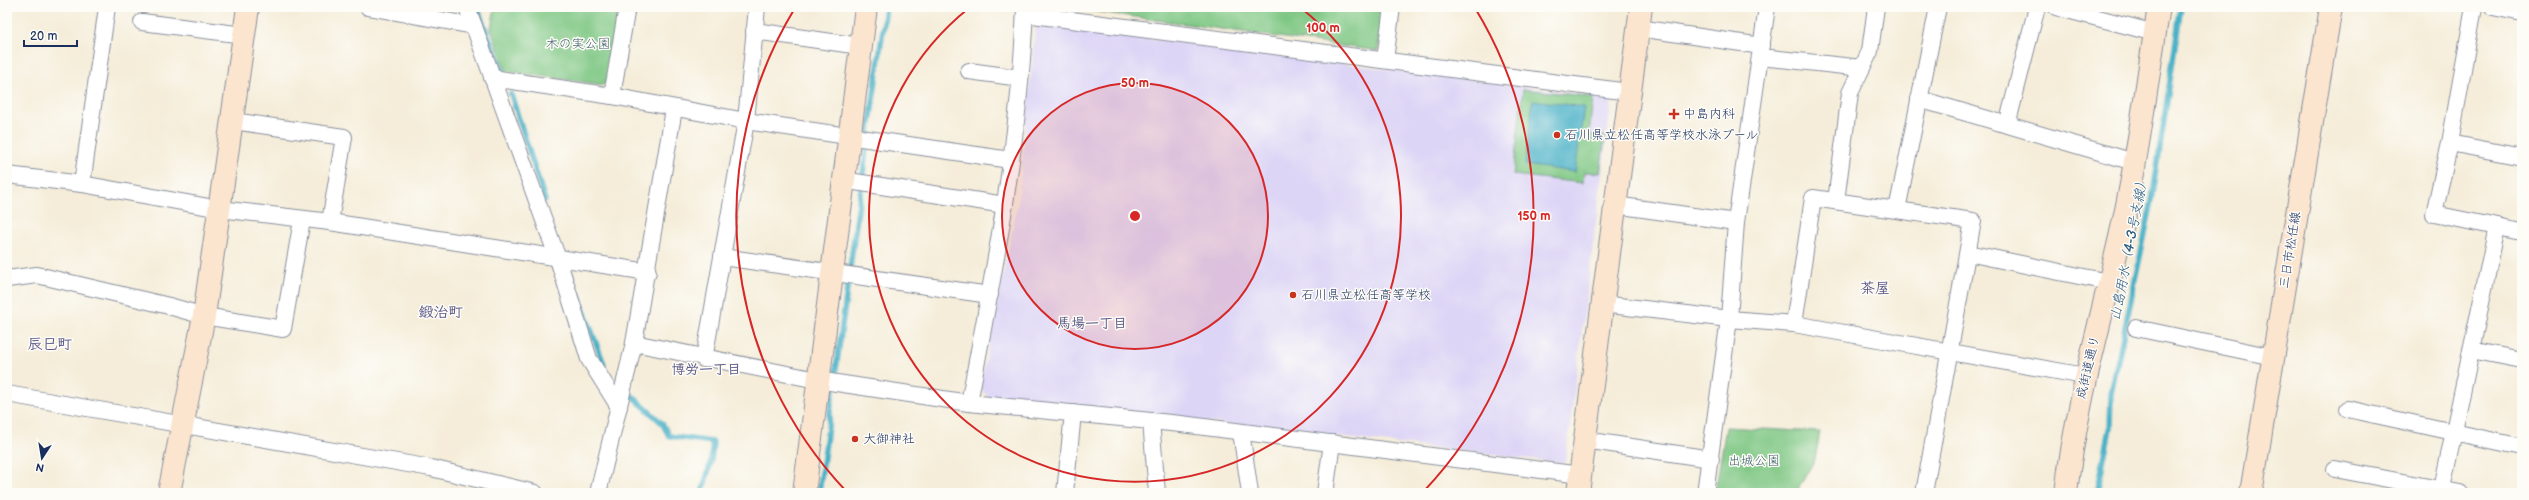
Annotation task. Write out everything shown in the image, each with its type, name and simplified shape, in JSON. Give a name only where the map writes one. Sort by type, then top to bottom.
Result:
[{"type":"street","points":[[82,184],[107,7]]},
{"type":"street","points":[[169,493],[204,316],[233,121],[248,7]]},
{"type":"street","points":[[368,7],[474,26]]},
{"type":"street","points":[[467,7],[558,259],[589,359],[619,407]]},
{"type":"street","points":[[612,96],[627,7]]},
{"type":"street","points":[[704,359],[746,121],[757,7]]},
{"type":"street","points":[[804,493],[829,381],[863,138],[860,46],[866,7]]},
{"type":"street","points":[[1385,60],[1392,7]]},
{"type":"street","points":[[1705,493],[1711,459],[1729,319],[1736,222],[1767,7]]},
{"type":"street","points":[[1836,201],[1850,93],[1870,51],[1876,7]]},
{"type":"street","points":[[1897,210],[1938,7]]},
{"type":"street","points":[[2007,125],[2037,7]]},
{"type":"street","points":[[2056,7],[2155,32]]},
{"type":"street","name":"成街道通り","points":[[2066,493],[2071,449],[2085,376],[2126,209],[2159,7]]},
{"type":"street","name":"三日市松任線","points":[[2251,493],[2331,7]]},
{"type":"street","points":[[2474,7],[2450,143],[2434,214],[2522,232]]},
{"type":"street","points":[[2493,7],[2522,12]]},
{"type":"street","points":[[969,403],[990,295],[1005,205],[1020,78],[1025,10],[1629,92]]},
{"type":"street","points":[[634,343],[704,359],[829,381],[969,403],[1151,421],[1332,443],[1579,484],[1639,17],[1761,52],[1862,68]]},
{"type":"street","points":[[142,22],[244,35]]},
{"type":"street","points":[[754,31],[860,46]]},
{"type":"street","points":[[969,71],[1020,78]]},
{"type":"street","points":[[492,78],[612,96],[674,109],[746,121],[1010,160]]},
{"type":"street","points":[[1919,99],[2134,162]]},
{"type":"street","points":[[598,493],[634,343],[648,272],[674,109]]},
{"type":"street","points":[[233,121],[344,137],[330,222]]},
{"type":"street","points":[[2450,143],[2522,157]]},
{"type":"street","points":[[7,175],[82,184],[220,209],[302,220],[330,222],[648,272]]},
{"type":"street","points":[[857,183],[1005,205]]},
{"type":"street","points":[[1794,324],[1813,198],[1973,221],[1951,350],[1924,493]]},
{"type":"street","points":[[1615,205],[1736,222]]},
{"type":"street","points":[[7,279],[36,275],[169,306],[204,316],[283,329],[302,220]]},
{"type":"street","points":[[2442,491],[2497,227]]},
{"type":"street","points":[[1968,253],[2108,282]]},
{"type":"street","points":[[722,257],[844,273],[990,295]]},
{"type":"street","points":[[1602,304],[1729,319],[1794,324],[1951,350],[2085,376]]},
{"type":"street","points":[[2136,328],[2273,357]]},
{"type":"street","points":[[2471,350],[2522,360]]},
{"type":"street","points":[[7,394],[182,423],[431,468],[534,493]]},
{"type":"street","points":[[2348,409],[2522,447]]},
{"type":"street","points":[[1065,493],[1073,413]]},
{"type":"street","points":[[1151,421],[1157,493]]},
{"type":"street","points":[[1241,432],[1250,493]]},
{"type":"street","points":[[1585,440],[1711,459]]},
{"type":"street","points":[[1325,493],[1332,443]]},
{"type":"street","points":[[2335,469],[2442,491],[2460,493]]},
{"type":"shaded area","name":"石川県立松任高等学校","points":[[1036,24],[1612,98],[1565,463],[987,397],[980,387],[1018,202]]},
{"type":"green space","name":"木の実公園","points":[[495,7],[620,7],[611,78],[603,85],[506,71],[491,29]]},
{"type":"green space","points":[[1085,7],[1384,7],[1378,51],[1085,10]]},
{"type":"green space","name":"石川県立松任高等学校水泳プール","points":[[1523,89],[1593,97],[1589,134],[1605,136],[1600,173],[1584,172],[1583,183],[1513,175]]},
{"type":"green space","name":"出城公園","points":[[1726,427],[1820,432],[1815,459],[1796,493],[1715,493]]},
{"type":"water","points":[[1533,100],[1584,107],[1575,172],[1525,165]]},
{"type":"waterway","points":[[477,7],[502,71]]},
{"type":"waterway","points":[[819,493],[886,7]]},
{"type":"waterway","name":"山島用水（4-3号支線）","points":[[2097,493],[2110,429],[2111,393],[2152,201],[2181,7]]},
{"type":"waterway","points":[[511,94],[545,200]]},
{"type":"waterway","points":[[571,276],[604,364]]},
{"type":"waterway","points":[[630,394],[662,423],[669,436],[713,442],[711,461],[702,493]]},
{"type":"place","name":"中島内科","points":[[1674,114]]},
{"type":"place","name":"石川県立松任高等学校水泳プール","points":[[1557,135]]},
{"type":"place","name":"石川県立松任高等学校","points":[[1293,295]]},
{"type":"place","name":"大御神社","points":[[855,439]]},
{"type":"district","name":"茶屋","points":[[1875,288]]},
{"type":"district","name":"鍛治町","points":[[441,312]]},
{"type":"district","name":"馬場一丁目","points":[[1092,323]]},
{"type":"district","name":"辰巳町","points":[[50,344]]},
{"type":"district","name":"博労一丁目","points":[[706,369]]}]
